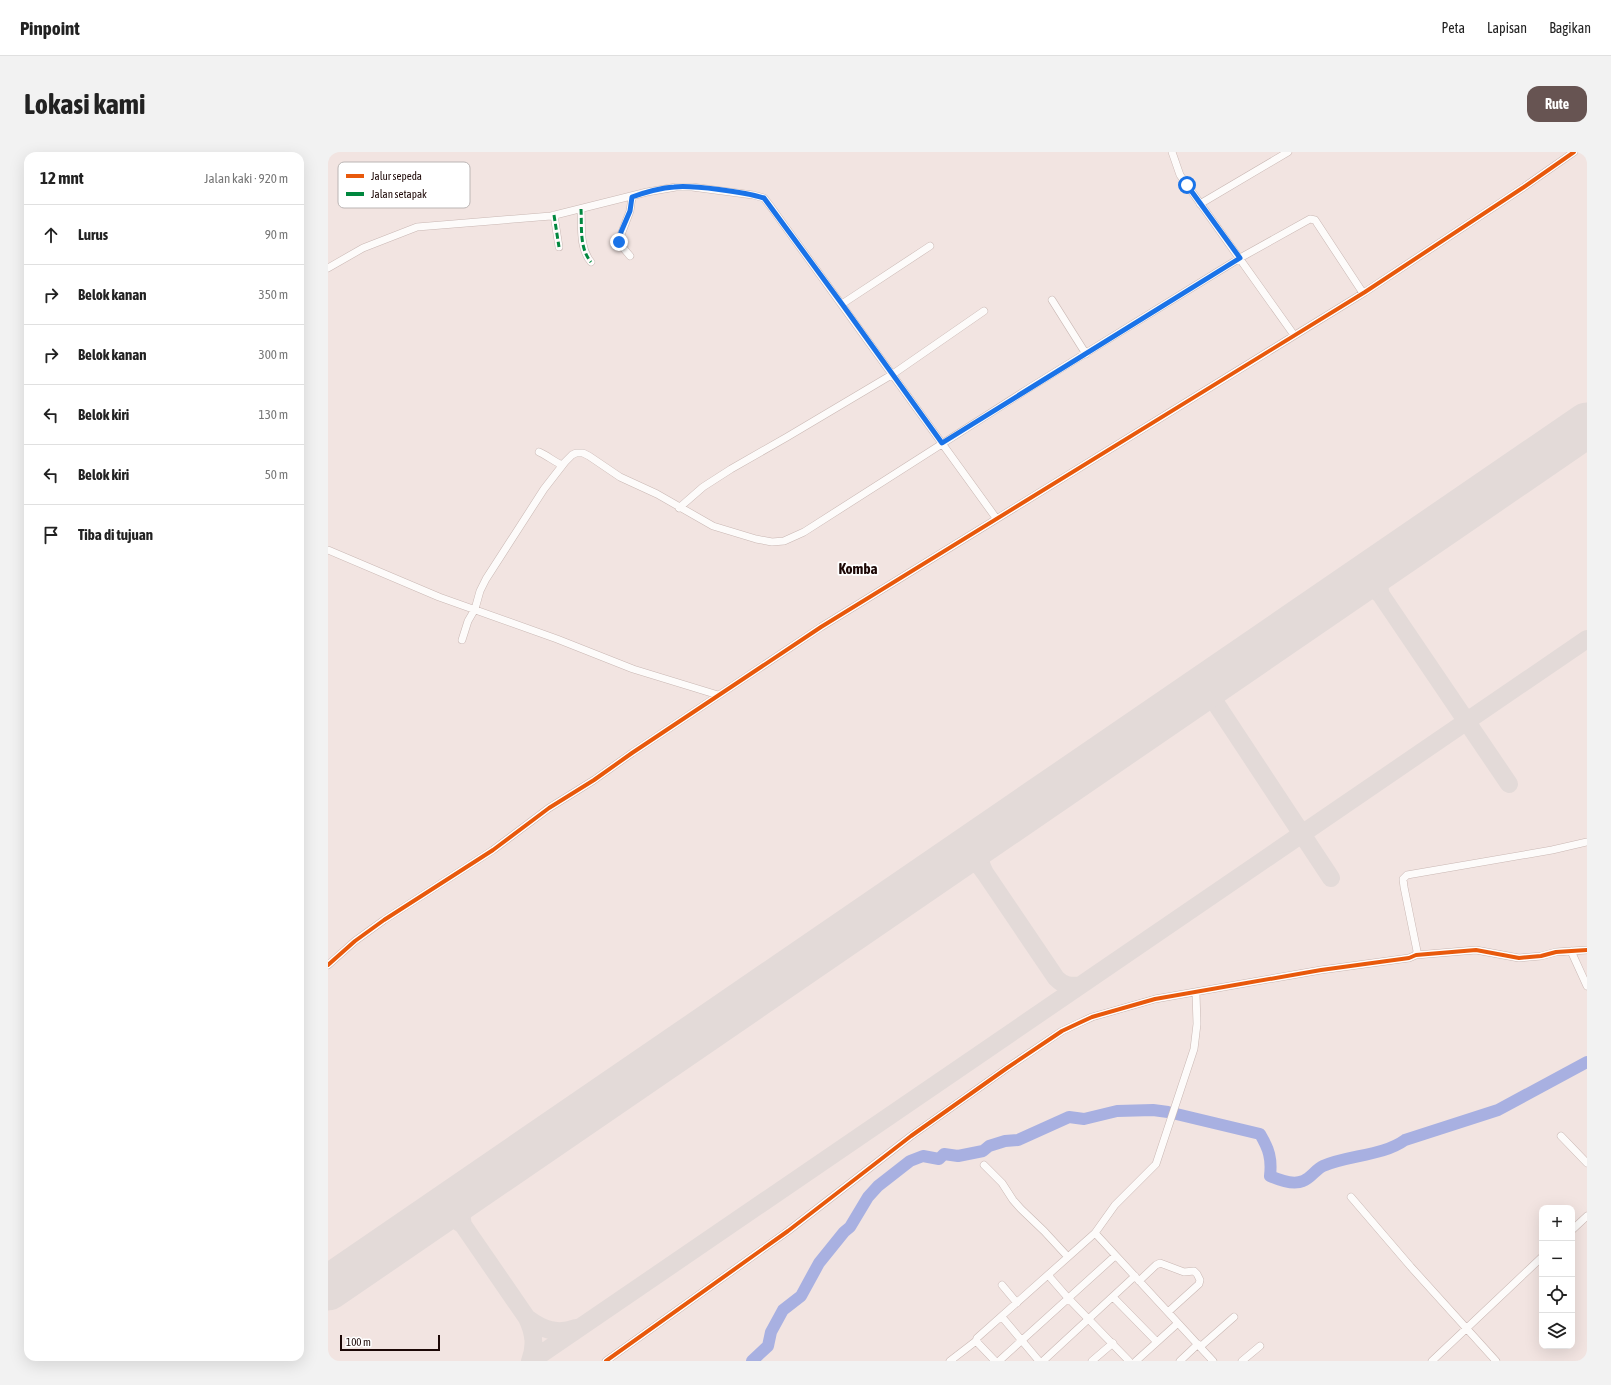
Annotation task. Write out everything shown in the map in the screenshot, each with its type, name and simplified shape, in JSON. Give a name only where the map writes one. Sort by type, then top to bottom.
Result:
[{"type":"street","points":[[1172,152],[1180,175],[1294,335]]},
{"type":"street","points":[[1200,204],[1288,152]]},
{"type":"street","points":[[328,965],[355,941],[384,920],[493,850],[549,808],[594,780],[821,627],[1363,293],[1524,187],[1574,152]]},
{"type":"street","points":[[328,268],[363,248],[418,227],[554,215],[676,187],[717,190],[764,198],[996,518]]},
{"type":"street","points":[[630,256],[620,244],[619,240],[630,211],[632,197]]},
{"type":"street","points":[[581,209],[583,247],[591,262]]},
{"type":"street","points":[[554,215],[559,247]]},
{"type":"street","points":[[462,640],[468,621],[475,609],[480,591],[486,580],[544,489],[562,465],[576,453],[583,453],[620,477],[657,494],[679,508],[713,526],[756,540],[772,542],[784,541],[804,532],[942,443],[1240,258],[1310,219],[1313,219],[1363,293]]},
{"type":"street","points":[[842,304],[930,246]]},
{"type":"street","points":[[1052,300],[1086,354]]},
{"type":"street","points":[[679,508],[703,487],[731,468],[787,437],[893,374],[984,311]]},
{"type":"street","points":[[539,452],[562,465]]},
{"type":"street","points":[[328,550],[439,597],[475,609],[633,669],[718,695]]},
{"type":"street","points":[[1416,955],[1417,951],[1403,879],[1407,875],[1587,842]]},
{"type":"street","points":[[606,1361],[806,1217],[911,1136],[1062,1031],[1092,1017],[1133,1004],[1155,999],[1366,962],[1409,958],[1416,955],[1476,950],[1519,958],[1541,956],[1556,952],[1587,950]]},
{"type":"street","points":[[1571,951],[1587,986]]},
{"type":"street","points":[[950,1361],[976,1341],[977,1338],[1095,1233],[1115,1205],[1156,1164],[1194,1049],[1197,1024],[1196,992]]},
{"type":"street","points":[[1561,1136],[1587,1163]]},
{"type":"street","points":[[984,1165],[999,1179],[1021,1209],[1068,1257]]},
{"type":"street","points":[[1351,1197],[1411,1267],[1496,1361]]},
{"type":"street","points":[[1575,1227],[1587,1216]]},
{"type":"street","points":[[1095,1233],[1213,1361]]},
{"type":"street","points":[[999,1361],[1115,1256]]},
{"type":"street","points":[[1432,1361],[1539,1260]]},
{"type":"street","points":[[1042,1361],[1113,1297],[1137,1278],[1160,1263],[1184,1272],[1194,1271],[1200,1280],[1199,1284],[1168,1312]]},
{"type":"street","points":[[1048,1275],[1068,1298],[1129,1361]]},
{"type":"street","points":[[1002,1285],[1017,1303]]},
{"type":"street","points":[[1113,1297],[1157,1342]]},
{"type":"street","points":[[1002,1317],[1039,1361]]},
{"type":"street","points":[[1180,1361],[1234,1317]]},
{"type":"street","points":[[1136,1361],[1178,1323]]},
{"type":"street","points":[[976,1341],[995,1361]]},
{"type":"street","points":[[1092,1361],[1113,1344]]},
{"type":"street","points":[[1242,1361],[1260,1346]]},
{"type":"waterway","points":[[752,1361],[768,1346],[771,1332],[783,1310],[801,1296],[819,1263],[844,1232],[850,1227],[868,1197],[878,1186],[910,1161],[923,1156],[939,1159],[944,1154],[958,1156],[983,1151],[989,1146],[1005,1141],[1018,1140],[1069,1117],[1084,1119],[1117,1111],[1153,1110],[1168,1112],[1260,1134],[1266,1144],[1269,1154],[1271,1164],[1270,1176],[1286,1182],[1299,1182],[1309,1178],[1320,1167],[1333,1162],[1386,1149],[1405,1140],[1498,1110],[1587,1062]]},
{"type":"taxiway","points":[[1575,433],[1587,427]]},
{"type":"taxiway","points":[[1381,595],[1379,585],[1380,576],[1384,568],[1391,560]]},
{"type":"taxiway","points":[[1350,588],[1367,587],[1374,589],[1381,595],[1509,784]]},
{"type":"taxiway","points":[[531,1361],[1587,639]]},
{"type":"taxiway","points":[[1205,687],[1331,878]]},
{"type":"taxiway","points":[[942,867],[961,859],[966,859],[975,862],[985,873],[979,856],[980,849],[988,838],[1008,822]]},
{"type":"taxiway","points":[[985,873],[1056,978],[1067,985],[1081,985]]},
{"type":"taxiway","points":[[430,1218],[447,1217],[463,1225],[462,1206],[470,1190]]},
{"type":"taxiway","points":[[463,1225],[527,1318],[539,1326],[550,1330],[563,1331],[576,1328]]},
{"type":"taxiway","points":[[527,1318],[534,1345],[530,1361]]},
{"type":"runway","points":[[328,1288],[1587,425]]},
{"type":"marked path","points":[[581,209],[583,244],[587,256],[591,262]]},
{"type":"marked path","points":[[554,215],[559,247]]},
{"type":"cycle path","points":[[328,965],[355,941],[384,920],[493,850],[549,808],[594,780],[821,627],[1365,292],[1524,187],[1574,152]]},
{"type":"cycle path","points":[[606,1361],[788,1231],[911,1136],[1007,1068],[1062,1031],[1092,1017],[1155,999],[1321,970],[1409,958],[1416,955],[1476,950],[1519,958],[1541,956],[1556,952],[1587,950]]},
{"type":"district","name":"Komba","points":[[858,569]]},
{"type":"route","points":[[619,242],[621,232],[630,211],[632,197],[648,192],[676,187],[692,187],[753,195],[764,198],[942,443],[1240,258],[1187,185]]}]
